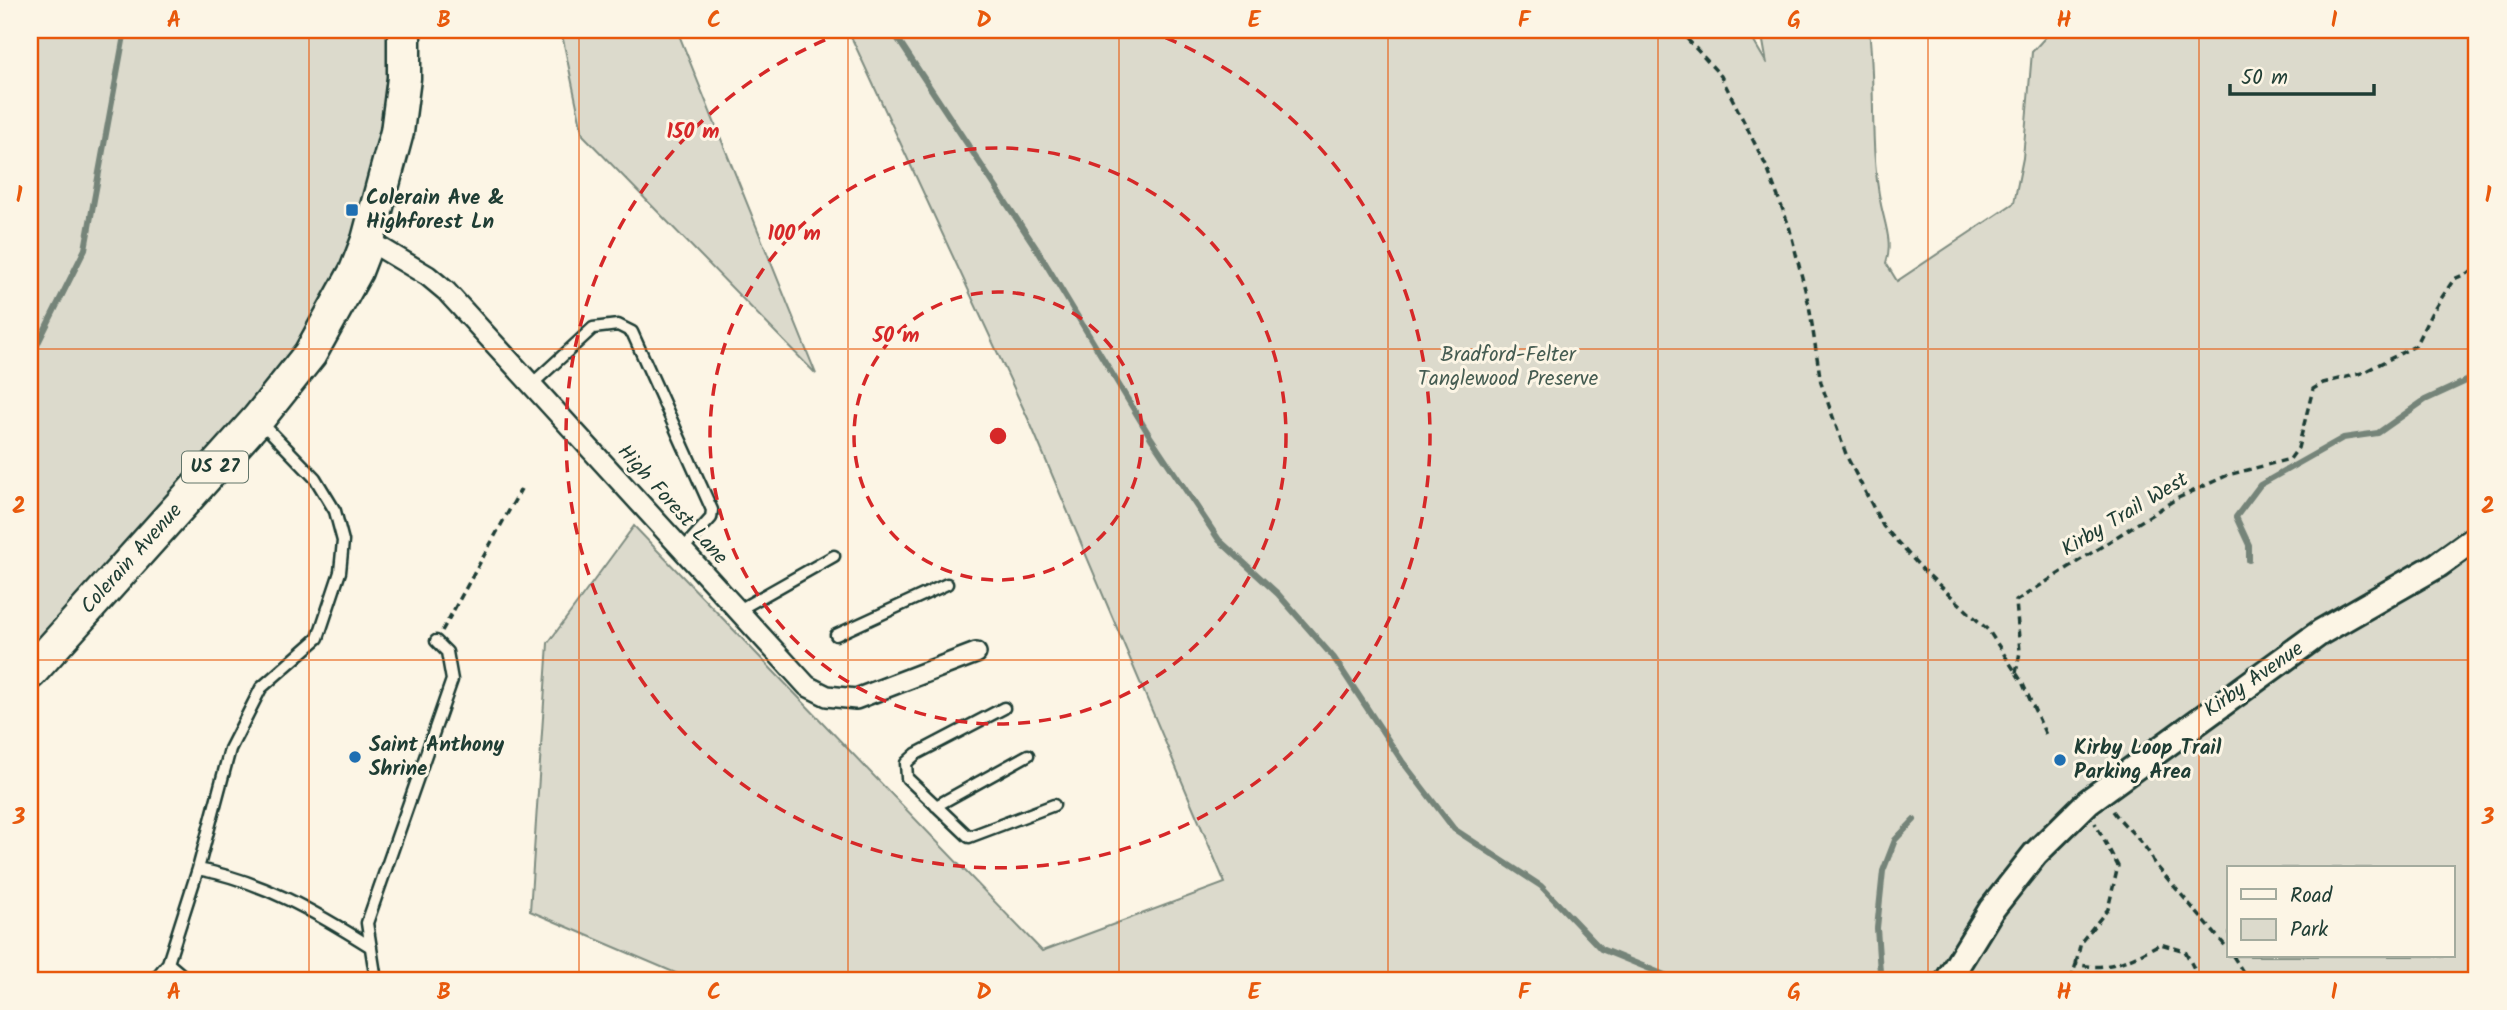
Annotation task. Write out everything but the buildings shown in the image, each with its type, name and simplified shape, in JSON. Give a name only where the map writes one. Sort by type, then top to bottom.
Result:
[{"type":"main road","name":"Colerain Avenue","points":[[30,673],[258,419],[310,354],[356,271],[368,240],[397,132],[404,78],[404,30]]},
{"type":"street","name":"High Forest Lane","points":[[368,240],[428,276],[446,291],[796,676],[827,696],[856,699],[976,653]]},
{"type":"street","name":"Kirby Avenue","points":[[1948,980],[1991,910],[2035,854],[2102,790],[2321,632],[2438,565],[2477,537]]},
{"type":"lane","points":[[531,385],[593,328],[618,325],[632,332],[712,510],[711,518],[682,551]]},
{"type":"lane","points":[[154,980],[167,963],[198,869],[230,749],[261,688],[318,638],[340,572],[343,541],[335,511],[315,478],[258,419]]},
{"type":"lane","points":[[737,611],[834,556]]},
{"type":"lane","points":[[836,635],[947,584]]},
{"type":"lane","points":[[376,980],[367,923],[452,680],[447,652],[436,641]]},
{"type":"lane","points":[[1004,708],[916,754],[905,763],[907,778],[970,837],[1054,805]]},
{"type":"lane","points":[[936,806],[1028,755]]},
{"type":"lane","points":[[198,869],[221,873],[304,904],[371,947]]},
{"type":"lane","points":[[167,963],[188,980]]},
{"type":"path","points":[[1679,30],[1721,76],[1767,168],[1789,226],[1809,304],[1821,383],[1847,457],[1883,526],[1923,570],[1989,631],[2016,673],[2046,735]]},
{"type":"path","name":"Kirby Trail West","points":[[2016,673],[2020,642],[2014,606],[2026,595],[2176,499],[2228,475],[2290,459],[2298,448],[2313,389],[2323,383],[2362,373],[2415,346],[2431,314],[2454,279],[2477,269]]},
{"type":"path","points":[[436,641],[521,489]]},
{"type":"path","points":[[2102,790],[2114,812],[2134,837],[2148,848],[2154,863],[2227,948]]},
{"type":"path","points":[[2071,980],[2081,943],[2108,909],[2118,866],[2095,825],[2102,790]]},
{"type":"path","points":[[2076,964],[2097,969],[2116,965],[2160,944],[2185,951],[2200,980]]},
{"type":"path","points":[[2234,958],[2248,980]]},
{"type":"green space","points":[[30,30],[404,30],[404,78],[336,305],[30,673]]},
{"type":"green space","points":[[561,30],[677,30],[816,374],[583,135]]},
{"type":"green space","name":"Bradford-Felter Tanglewood Preserve","points":[[848,30],[1747,30],[1767,64],[1761,30],[1869,30],[1877,183],[1889,241],[1886,263],[1897,281],[2014,203],[2023,158],[2032,52],[2052,30],[2477,30],[2477,980],[692,980],[530,911],[548,643],[634,526],[1042,951],[1225,883],[1031,425]]},
{"type":"waterway","points":[[30,359],[85,249],[125,30]]},
{"type":"waterway","points":[[892,30],[1038,251],[1151,438],[1219,540],[1278,594],[1334,658],[1402,761],[1454,829],[1541,886],[1601,949],[1677,980]]},
{"type":"waterway","points":[[2249,560],[2249,545],[2236,517],[2260,485],[2343,438],[2378,433],[2425,400],[2477,376]]},
{"type":"waterway","points":[[1876,980],[1880,972],[1877,928],[1883,871],[1895,840],[1914,820]]},
{"type":"place","name":"Colerain Ave & Highforest Ln","points":[[352,210]]},
{"type":"place","name":"Saint Anthony Shrine","points":[[355,757]]},
{"type":"place","name":"Kirby Loop Trail Parking Area","points":[[2060,760]]}]
